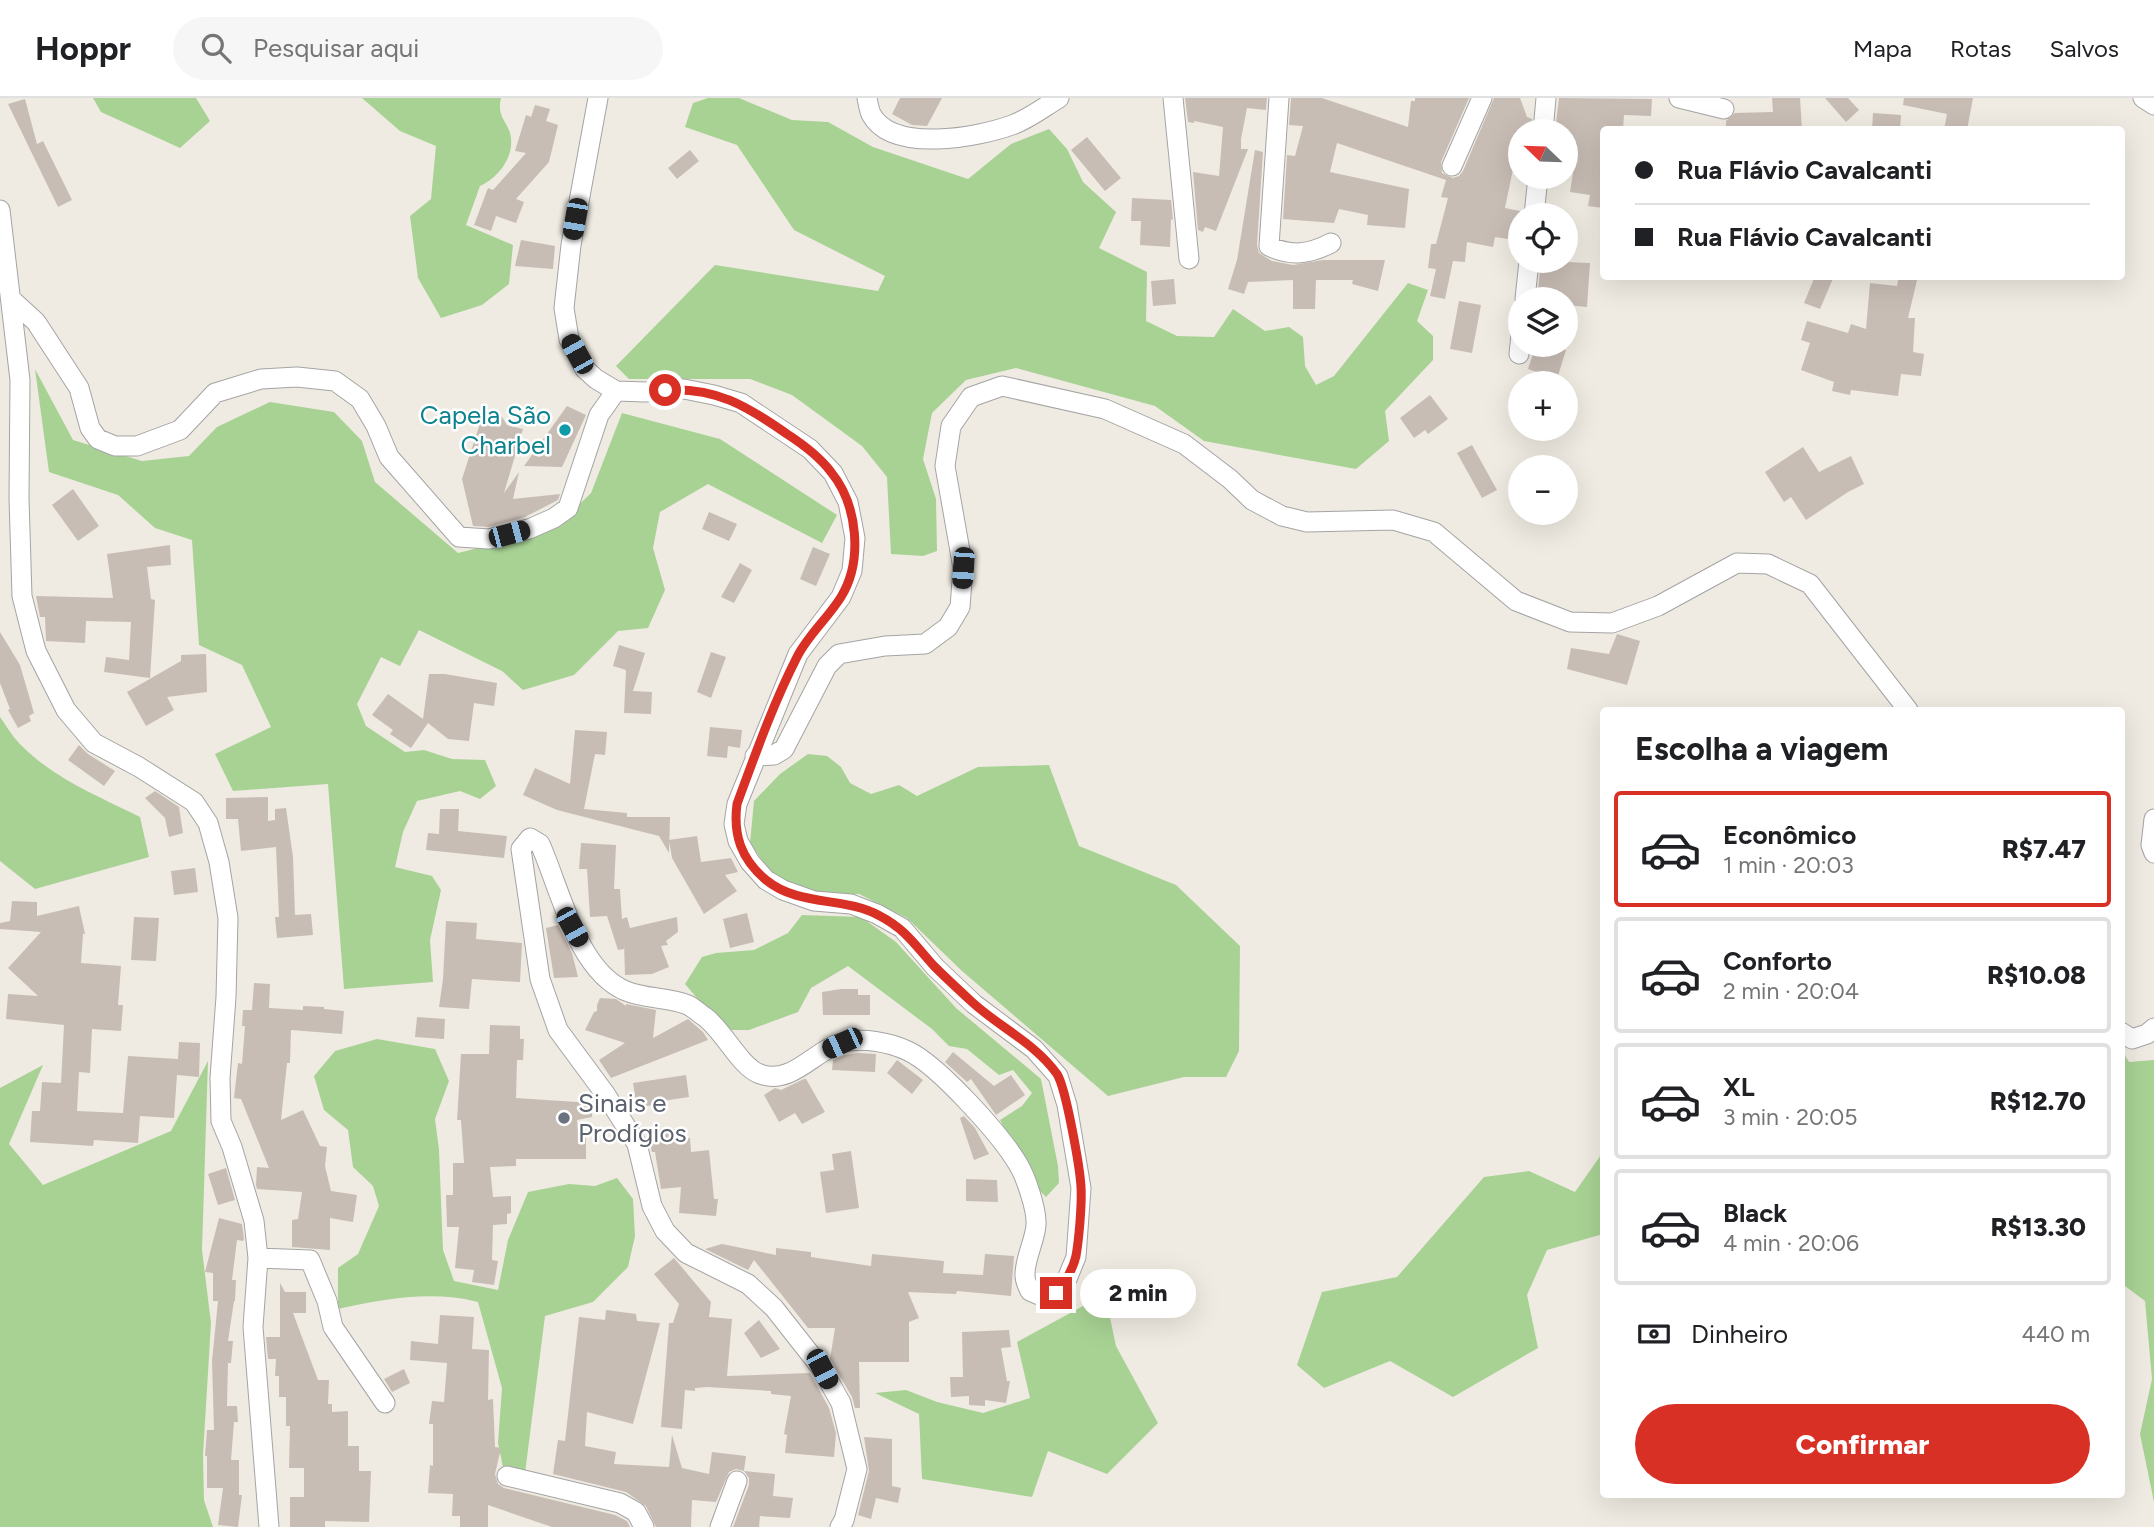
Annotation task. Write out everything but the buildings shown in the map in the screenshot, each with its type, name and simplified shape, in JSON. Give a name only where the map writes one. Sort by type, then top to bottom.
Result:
[{"type":"street","points":[[597,98],[570,245],[565,308],[569,339],[585,369],[616,391],[645,393],[684,389],[741,404],[810,449],[833,473],[848,502],[855,538],[852,571],[841,597],[798,654],[755,756],[737,804],[734,824],[738,841],[750,862],[766,880],[783,890],[814,901],[851,904],[902,928],[935,967],[974,1004],[1034,1049],[1058,1076],[1067,1105],[1081,1188],[1076,1257],[1067,1279],[1056,1293],[1044,1297],[1030,1291],[1025,1277],[1037,1222],[1019,1166],[993,1129],[934,1069],[910,1051],[871,1040],[842,1043],[824,1051],[806,1065],[777,1076],[760,1074],[749,1067],[709,1020],[687,1005],[624,990],[604,977],[572,927],[540,844],[530,838],[521,849],[540,979],[558,1030],[606,1095],[637,1144],[652,1206],[665,1230],[686,1253],[748,1284],[774,1308],[822,1369],[841,1403],[857,1469],[840,1527]]},
{"type":"street","points":[[867,98],[872,115],[886,129],[908,137],[932,138],[991,132],[1016,124],[1059,98]]},
{"type":"street","points":[[1173,98],[1189,259]]},
{"type":"street","points":[[1279,98],[1269,246],[1312,253],[1331,243]]},
{"type":"street","points":[[1452,166],[1482,98]]},
{"type":"street","points":[[1544,119],[1546,98]]},
{"type":"street","points":[[1679,98],[1724,110]]},
{"type":"street","points":[[2143,98],[2154,104]]},
{"type":"street","points":[[0,210],[20,380],[22,596],[36,652],[66,710],[94,743],[175,788],[194,802],[208,823],[219,862],[228,918],[220,1078],[221,1121],[232,1147],[254,1221],[258,1258],[253,1327],[269,1527]]},
{"type":"street","points":[[12,300],[36,321],[79,388],[90,428],[98,439],[115,446],[137,446],[180,430],[215,393],[261,379],[297,377],[335,381],[360,399],[376,426],[389,457],[460,537],[489,539],[503,536],[542,523],[568,508],[599,415],[616,391]]},
{"type":"street","points":[[755,756],[774,755],[784,749],[827,666],[839,654],[885,646],[925,644],[948,627],[960,607],[963,568],[945,466],[951,426],[971,397],[1002,386],[1105,408],[1184,444],[1230,479],[1252,500],[1282,516],[1307,522],[1393,520],[1434,532],[1517,601],[1570,622],[1612,623],[1658,606],[1737,563],[1768,564],[1810,584],[1906,707]]},
{"type":"street","points":[[2154,819],[2151,845],[2154,853]]},
{"type":"street","points":[[2125,1035],[2132,1039],[2147,1034],[2154,1028]]},
{"type":"street","points":[[258,1258],[310,1260],[327,1301],[334,1327],[385,1403]]},
{"type":"street","points":[[507,1476],[620,1503],[636,1512],[644,1527]]},
{"type":"street","points":[[720,1527],[737,1481]]},
{"type":"green space","points":[[93,98],[196,98],[210,121],[180,148],[101,112]]},
{"type":"green space","points":[[362,98],[501,98],[500,111],[511,139],[509,154],[498,173],[480,186],[466,225],[513,245],[509,284],[482,305],[441,318],[418,278],[410,216],[431,199],[436,146],[400,131]]},
{"type":"green space","points":[[708,98],[739,98],[792,120],[828,122],[873,147],[968,179],[1011,144],[1049,129],[1067,149],[1083,182],[1116,212],[1099,248],[1147,272],[1146,321],[1177,336],[1214,337],[1233,309],[1265,331],[1289,327],[1303,337],[1305,366],[1316,385],[1334,376],[1408,283],[1428,290],[1417,321],[1433,336],[1433,360],[1385,411],[1389,441],[1356,469],[1204,441],[1155,406],[1016,368],[966,380],[932,413],[923,459],[936,499],[937,551],[923,556],[891,554],[887,477],[862,446],[792,395],[750,379],[629,379],[616,366],[715,265],[878,291],[885,276],[794,230],[737,145],[685,127],[693,103]]},
{"type":"green space","points":[[35,369],[73,440],[142,461],[189,456],[217,427],[270,402],[334,412],[362,441],[375,482],[458,553],[554,529],[591,493],[622,413],[720,439],[837,515],[822,543],[708,484],[660,512],[653,548],[665,590],[648,628],[618,631],[574,675],[523,690],[502,671],[419,630],[400,666],[381,657],[357,704],[366,726],[405,752],[424,750],[452,759],[485,760],[496,786],[480,799],[460,791],[417,801],[403,832],[395,867],[432,876],[441,890],[430,940],[433,982],[344,989],[328,784],[233,791],[215,754],[271,727],[242,665],[199,645],[192,540],[155,528],[118,495],[49,472]]},
{"type":"green space","points":[[0,717],[20,744],[49,769],[140,817],[149,857],[35,889],[0,861]]},
{"type":"green space","points":[[808,754],[827,756],[841,767],[850,783],[871,794],[899,785],[917,796],[978,767],[1049,765],[1079,846],[1176,885],[1240,946],[1239,1051],[1226,1077],[1184,1077],[1108,1096],[962,971],[907,918],[859,894],[829,895],[797,889],[773,876],[750,843],[754,801],[780,774]]},
{"type":"green space","points":[[802,915],[861,917],[896,942],[956,1008],[1041,1079],[1059,1183],[1046,1197],[1034,1185],[1000,1120],[1022,1106],[1032,1093],[1013,1070],[999,1075],[967,1049],[949,1046],[932,1029],[848,966],[811,988],[798,1012],[749,1030],[724,1030],[685,984],[702,957],[754,950],[788,933]]},
{"type":"green space","points":[[377,1039],[435,1049],[449,1081],[435,1119],[439,1150],[443,1250],[454,1281],[498,1290],[508,1240],[528,1192],[569,1184],[595,1186],[617,1178],[633,1199],[635,1236],[628,1267],[593,1302],[545,1316],[525,1473],[504,1472],[498,1443],[502,1388],[478,1302],[425,1296],[390,1299],[338,1309],[338,1268],[358,1254],[379,1206],[373,1186],[353,1167],[348,1130],[324,1110],[314,1076],[335,1051]]},
{"type":"green space","points":[[2125,1056],[2129,1062],[2154,1060],[2154,1502],[2140,1434],[2152,1379],[2145,1301],[2125,1286]]},
{"type":"green space","points":[[208,1061],[202,1250],[211,1323],[203,1455],[204,1500],[213,1527],[0,1527],[0,1088],[43,1065],[9,1144],[43,1185],[171,1131]]},
{"type":"green space","points":[[1600,1156],[1600,1235],[1547,1250],[1527,1295],[1538,1348],[1453,1397],[1390,1361],[1324,1388],[1297,1365],[1322,1292],[1397,1277],[1484,1177],[1529,1171],[1575,1192]]},
{"type":"green space","points":[[1105,1294],[1116,1346],[1158,1423],[1107,1474],[1048,1451],[1032,1497],[922,1479],[919,1414],[875,1393],[906,1390],[937,1402],[983,1413],[1030,1398],[1017,1342]]},
{"type":"place","name":"Capela São Charbel","points":[[565,430]]},
{"type":"place","name":"Sinais e Prodígios","points":[[564,1118]]},
{"type":"route","points":[[665,390],[684,389],[741,404],[810,449],[833,473],[848,502],[855,538],[852,571],[841,597],[798,654],[737,804],[734,824],[738,841],[750,862],[766,880],[783,890],[814,901],[851,904],[902,928],[935,967],[974,1004],[1034,1049],[1058,1076],[1067,1105],[1081,1188],[1076,1257],[1067,1279],[1056,1293]]}]
